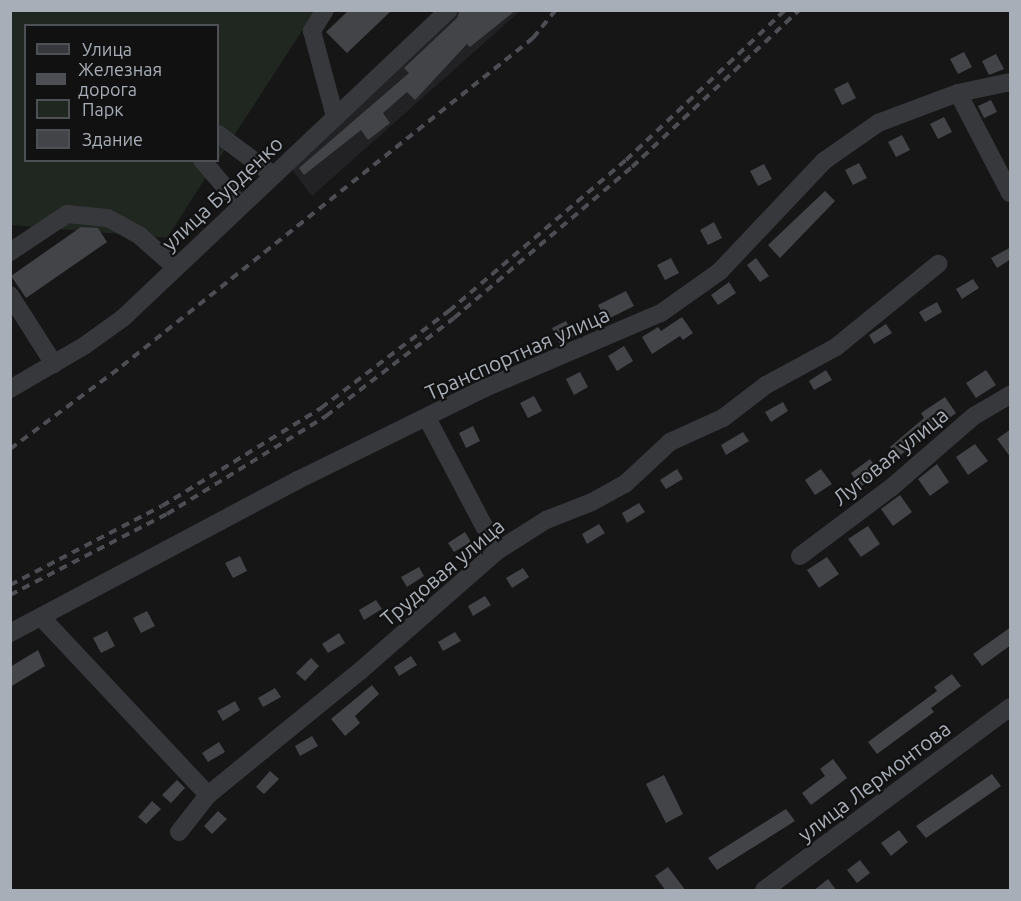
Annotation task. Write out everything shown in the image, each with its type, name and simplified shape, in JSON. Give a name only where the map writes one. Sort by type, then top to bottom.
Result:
[{"type":"street","points":[[325,10],[312,31],[334,117]]},
{"type":"street","name":"улица Бурденко","points":[[10,389],[54,364],[123,318],[450,10]]},
{"type":"street","name":"Транспортная улица","points":[[10,633],[298,480],[536,365],[662,313],[720,272],[824,161],[878,123],[958,93],[1011,82]]},
{"type":"street","points":[[958,93],[1011,193]]},
{"type":"street","points":[[219,135],[273,175]]},
{"type":"street","points":[[204,162],[241,206]]},
{"type":"street","points":[[10,252],[67,214],[108,218],[140,236],[176,268]]},
{"type":"street","name":"Трудовая улица","points":[[179,832],[208,795],[359,672],[497,551],[546,520],[592,502],[625,484],[670,442],[723,418],[766,385],[836,347],[939,264]]},
{"type":"street","points":[[10,295],[54,364]]},
{"type":"street","name":"Луговая улица","points":[[800,556],[892,487],[974,416],[1011,395]]},
{"type":"street","points":[[427,418],[497,551]]},
{"type":"street","points":[[41,617],[208,795]]},
{"type":"street","name":"улица Лермонтова","points":[[764,891],[1011,707]]},
{"type":"shaded area","points":[[454,11],[520,11],[312,196],[290,167]]},
{"type":"green space","points":[[10,11],[315,11],[219,158],[219,24],[24,24],[24,162],[216,162],[167,238],[11,225]]},
{"type":"building","points":[[349,10],[392,10],[347,53],[326,32]]},
{"type":"building","points":[[460,10],[516,10],[470,47],[467,44],[415,100],[407,92],[383,113],[390,123],[368,140],[361,130],[304,175],[299,168],[409,73],[404,68],[457,18]]},
{"type":"building","points":[[964,52],[972,67],[958,74],[950,59]]},
{"type":"building","points":[[996,54],[1004,69],[989,75],[982,61]]},
{"type":"building","points":[[848,82],[856,98],[842,105],[834,89]]},
{"type":"building","points":[[991,100],[997,112],[984,118],[978,106]]},
{"type":"building","points":[[944,117],[952,132],[938,139],[930,124]]},
{"type":"building","points":[[902,135],[910,150],[896,157],[888,142]]},
{"type":"building","points":[[859,163],[867,178],[853,185],[845,170]]},
{"type":"building","points":[[764,164],[772,179],[758,186],[750,171]]},
{"type":"building","points":[[825,191],[835,201],[780,258],[768,245]]},
{"type":"building","points":[[714,222],[722,238],[708,245],[700,230]]},
{"type":"building","points":[[81,227],[98,228],[107,242],[26,298],[11,276]]},
{"type":"building","points":[[1011,247],[1011,259],[997,268],[991,258]]},
{"type":"building","points":[[671,258],[679,273],[665,280],[657,265]]},
{"type":"building","points":[[756,258],[769,276],[760,282],[747,265]]},
{"type":"building","points":[[973,279],[979,288],[962,299],[956,289]]},
{"type":"building","points":[[729,282],[736,293],[718,305],[711,295]]},
{"type":"building","points":[[626,291],[634,306],[606,320],[598,305]]},
{"type":"building","points":[[937,302],[942,312],[925,322],[919,312]]},
{"type":"building","points":[[682,317],[693,333],[683,340],[680,336],[652,354],[642,337],[658,327],[661,331]]},
{"type":"building","points":[[566,321],[574,336],[560,344],[552,328]]},
{"type":"building","points":[[886,324],[892,333],[874,344],[869,335]]},
{"type":"building","points":[[624,346],[633,361],[617,371],[608,356]]},
{"type":"building","points":[[826,370],[832,380],[814,390],[809,381]]},
{"type":"building","points":[[986,370],[996,385],[976,398],[966,383]]},
{"type":"building","points":[[580,372],[588,387],[574,395],[566,379]]},
{"type":"building","points":[[534,396],[542,411],[528,418],[520,403]]},
{"type":"building","points":[[945,397],[956,413],[898,457],[890,447],[924,418],[921,413]]},
{"type":"building","points":[[783,402],[788,411],[771,422],[765,412]]},
{"type":"building","points":[[473,426],[480,441],[466,448],[459,433]]},
{"type":"building","points":[[1011,429],[1011,458],[997,439]]},
{"type":"building","points":[[743,432],[749,441],[726,455],[721,445]]},
{"type":"building","points":[[975,444],[988,461],[968,475],[956,457]]},
{"type":"building","points":[[870,459],[880,473],[860,487],[851,473]]},
{"type":"building","points":[[937,464],[949,482],[930,496],[918,479]]},
{"type":"building","points":[[677,469],[683,479],[666,489],[660,480]]},
{"type":"building","points":[[821,469],[832,484],[815,495],[805,480]]},
{"type":"building","points":[[900,495],[912,512],[893,526],[881,509]]},
{"type":"building","points":[[639,503],[645,512],[627,523],[622,513]]},
{"type":"building","points":[[599,524],[605,533],[587,544],[582,534]]},
{"type":"building","points":[[868,526],[880,544],[861,557],[848,539]]},
{"type":"building","points":[[465,532],[471,542],[454,552],[448,543]]},
{"type":"building","points":[[240,556],[247,571],[233,578],[225,563]]},
{"type":"building","points":[[827,557],[839,574],[819,588],[807,570]]},
{"type":"building","points":[[419,567],[424,576],[407,587],[401,577]]},
{"type":"building","points":[[523,568],[529,577],[512,588],[506,578]]},
{"type":"building","points":[[485,596],[491,605],[473,616],[468,606]]},
{"type":"building","points":[[376,600],[382,609],[364,620],[359,610]]},
{"type":"building","points":[[147,611],[155,626],[141,633],[133,618]]},
{"type":"building","points":[[1011,627],[1011,645],[982,666],[973,654]]},
{"type":"building","points":[[107,631],[115,646],[101,653],[93,638]]},
{"type":"building","points":[[455,632],[461,641],[443,651],[438,642]]},
{"type":"building","points":[[339,633],[345,643],[328,653],[322,644]]},
{"type":"building","points":[[38,650],[45,666],[10,687],[10,667]]},
{"type":"building","points":[[411,656],[417,665],[399,676],[394,667]]},
{"type":"building","points":[[311,658],[319,666],[305,681],[296,673]]},
{"type":"building","points":[[952,674],[961,686],[931,708],[934,712],[877,754],[868,742],[937,691],[934,687]]},
{"type":"building","points":[[372,685],[379,694],[355,716],[360,723],[345,736],[331,719]]},
{"type":"building","points":[[275,688],[281,697],[263,707],[258,698]]},
{"type":"building","points":[[235,701],[240,710],[223,721],[217,711]]},
{"type":"building","points":[[312,736],[318,746],[300,756],[295,746]]},
{"type":"building","points":[[219,742],[225,752],[208,762],[202,753]]},
{"type":"building","points":[[833,759],[847,778],[811,805],[802,793],[825,776],[820,769]]},
{"type":"building","points":[[270,771],[279,779],[264,794],[256,787]]},
{"type":"building","points":[[992,774],[1001,786],[926,838],[916,826]]},
{"type":"building","points":[[664,775],[683,814],[666,823],[646,784]]},
{"type":"building","points":[[177,780],[185,788],[171,803],[162,795]]},
{"type":"building","points":[[152,801],[161,809],[146,824],[138,817]]},
{"type":"building","points":[[786,809],[795,821],[717,870],[708,858]]},
{"type":"building","points":[[218,811],[227,819],[212,834],[204,826]]},
{"type":"building","points":[[899,830],[908,842],[891,856],[881,843]]},
{"type":"building","points":[[860,860],[870,873],[857,883],[847,870]]},
{"type":"building","points":[[668,867],[686,891],[666,891],[655,876]]},
{"type":"building","points":[[828,879],[837,891],[813,891]]},
{"type":"railway","points":[[10,449],[122,366],[533,38],[556,10]]},
{"type":"railway","points":[[10,585],[162,506],[321,408],[449,311],[626,160],[785,10]]},
{"type":"railway","points":[[10,595],[167,514],[326,416],[454,318],[632,167],[799,10]]}]
